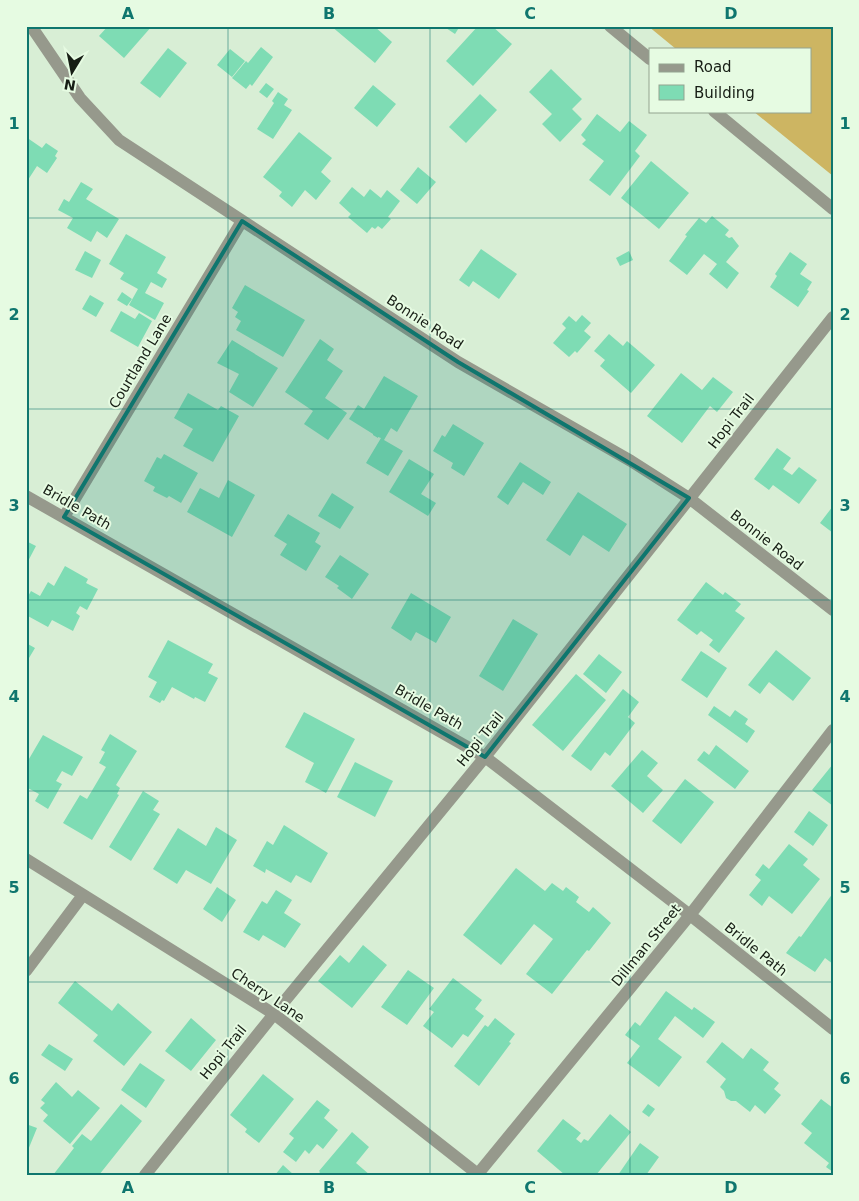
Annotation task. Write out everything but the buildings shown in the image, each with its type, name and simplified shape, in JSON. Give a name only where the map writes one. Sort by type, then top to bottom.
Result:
[{"type":"street","name":"Bonnie Road","points":[[31,26],[80,98],[119,140],[458,362],[631,461],[689,498],[833,610]]},
{"type":"street","points":[[610,26],[649,58]]},
{"type":"street","points":[[715,112],[833,209]]},
{"type":"street","name":"Courtland Lane","points":[[64,517],[242,221]]},
{"type":"street","name":"Hopi Trail","points":[[144,1175],[486,757],[833,317]]},
{"type":"street","name":"Bridle Path","points":[[26,496],[486,757],[690,915],[833,1029]]},
{"type":"street","name":"Dillman Street","points":[[478,1174],[690,915],[833,730]]},
{"type":"street","name":"Cherry Lane","points":[[26,859],[274,1014],[478,1174]]},
{"type":"street","points":[[26,971],[83,895]]},
{"type":"highlighted area","points":[[242,221],[458,362],[689,498],[485,757],[64,517]]},
{"type":"shaded area","points":[[648,26],[833,26],[833,176],[754,112],[812,112],[812,48],[675,48]]}]
